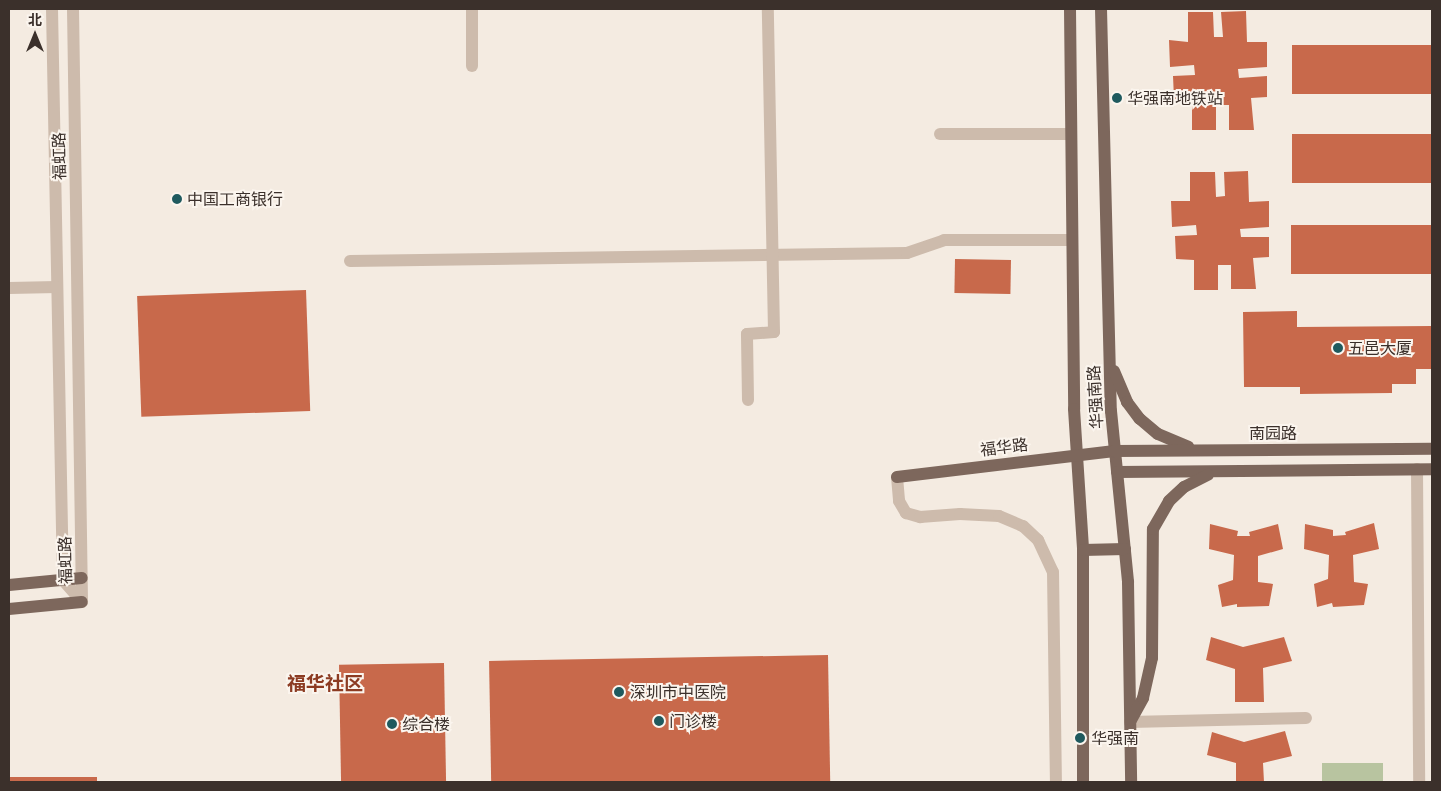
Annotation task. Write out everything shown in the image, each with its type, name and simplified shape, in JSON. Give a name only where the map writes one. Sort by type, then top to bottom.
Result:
[{"type":"main road","name":"华强南路","points":[[1070,9],[1072,240],[1077,455],[1083,550],[1083,782]]},
{"type":"main road","name":"华强南路","points":[[1101,9],[1109,353],[1114,451],[1124,549],[1130,722],[1130,782]]},
{"type":"main road","points":[[1109,353],[1116,380],[1140,419],[1178,445],[1200,450]]},
{"type":"main road","name":"南园路","points":[[1114,451],[1432,448]]},
{"type":"main road","name":"福华路","points":[[897,476],[1114,451]]},
{"type":"main road","points":[[1117,472],[1432,469]]},
{"type":"main road","points":[[1130,722],[1143,698],[1152,658],[1154,529],[1169,501],[1184,487],[1217,472]]},
{"type":"main road","points":[[1083,550],[1124,549]]},
{"type":"main road","points":[[9,585],[82,578]]},
{"type":"main road","points":[[9,609],[82,602]]},
{"type":"street","name":"福虹路","points":[[52,9],[63,580],[82,602]]},
{"type":"street","name":"福虹路","points":[[73,9],[82,602]]},
{"type":"street","points":[[472,9],[472,66]]},
{"type":"street","points":[[748,400],[747,334],[774,332],[768,9]]},
{"type":"street","points":[[940,134],[1071,134]]},
{"type":"street","points":[[350,261],[907,253],[944,240],[1072,240]]},
{"type":"street","points":[[9,288],[58,287]]},
{"type":"street","points":[[1417,470],[1426,633],[1419,782]]},
{"type":"street","points":[[897,476],[899,501],[906,513],[920,517],[960,514],[999,516],[1023,526],[1038,540],[1053,572],[1056,782]]},
{"type":"street","points":[[1130,722],[1306,718]]},
{"type":"green space","points":[[1322,763],[1383,763],[1383,782],[1322,782]]},
{"type":"building","points":[[1246,11],[1247,42],[1267,42],[1267,67],[1238,69],[1239,78],[1267,76],[1267,97],[1251,98],[1254,130],[1229,130],[1229,105],[1216,105],[1216,130],[1192,130],[1192,100],[1174,99],[1173,76],[1195,75],[1194,65],[1170,67],[1169,40],[1188,42],[1188,12],[1213,12],[1214,37],[1223,37],[1221,12]]},
{"type":"building","points":[[1292,45],[1432,45],[1432,94],[1292,94]]},
{"type":"building","points":[[1292,134],[1432,134],[1432,183],[1292,183]]},
{"type":"building","points":[[1248,171],[1249,202],[1269,201],[1269,227],[1240,229],[1241,237],[1269,237],[1269,257],[1253,258],[1256,289],[1231,289],[1231,265],[1218,265],[1218,290],[1194,290],[1194,260],[1176,259],[1175,236],[1197,235],[1196,225],[1172,227],[1171,201],[1190,201],[1190,172],[1215,172],[1216,197],[1225,196],[1224,172]]},
{"type":"building","points":[[1291,225],[1432,225],[1432,274],[1291,274]]},
{"type":"building","points":[[955,259],[1011,260],[1010,294],[954,293]]},
{"type":"building","points":[[306,290],[310,411],[141,417],[137,296]]},
{"type":"building","name":"五邑大厦","points":[[1297,311],[1297,327],[1432,326],[1432,369],[1416,369],[1416,384],[1392,384],[1392,393],[1300,394],[1300,387],[1244,387],[1243,312]]},
{"type":"building","points":[[1374,523],[1379,549],[1353,555],[1354,582],[1368,584],[1364,605],[1333,607],[1332,603],[1317,607],[1314,584],[1328,579],[1329,555],[1304,549],[1305,524],[1333,530],[1333,536],[1346,535],[1345,532]]},
{"type":"building","points":[[1210,524],[1238,531],[1237,536],[1250,536],[1249,532],[1278,524],[1283,549],[1258,556],[1258,582],[1273,584],[1269,606],[1237,607],[1237,604],[1222,607],[1218,585],[1233,580],[1234,555],[1209,549]]},
{"type":"building","points":[[1211,637],[1243,647],[1284,637],[1292,661],[1263,668],[1264,702],[1235,702],[1235,669],[1206,660]]},
{"type":"building","name":"门诊楼","points":[[828,655],[830,782],[491,782],[489,661]]},
{"type":"building","name":"综合楼","points":[[444,663],[446,782],[341,782],[339,665]]},
{"type":"building","points":[[1285,731],[1292,756],[1263,763],[1264,782],[1236,782],[1236,763],[1207,755],[1212,732],[1244,742]]},
{"type":"building","points":[[9,777],[97,777],[97,782],[9,782]]},
{"type":"place","name":"华强南地铁站","points":[[1117,98]]},
{"type":"place","name":"中国工商银行","points":[[177,199]]},
{"type":"place","name":"五邑大厦","points":[[1338,348]]},
{"type":"place","name":"深圳市中医院","points":[[619,692]]},
{"type":"place","name":"门诊楼","points":[[659,721]]},
{"type":"place","name":"综合楼","points":[[392,724]]},
{"type":"place","name":"华强南","points":[[1080,738]]},
{"type":"district","name":"福华社区","points":[[325,684]]}]
